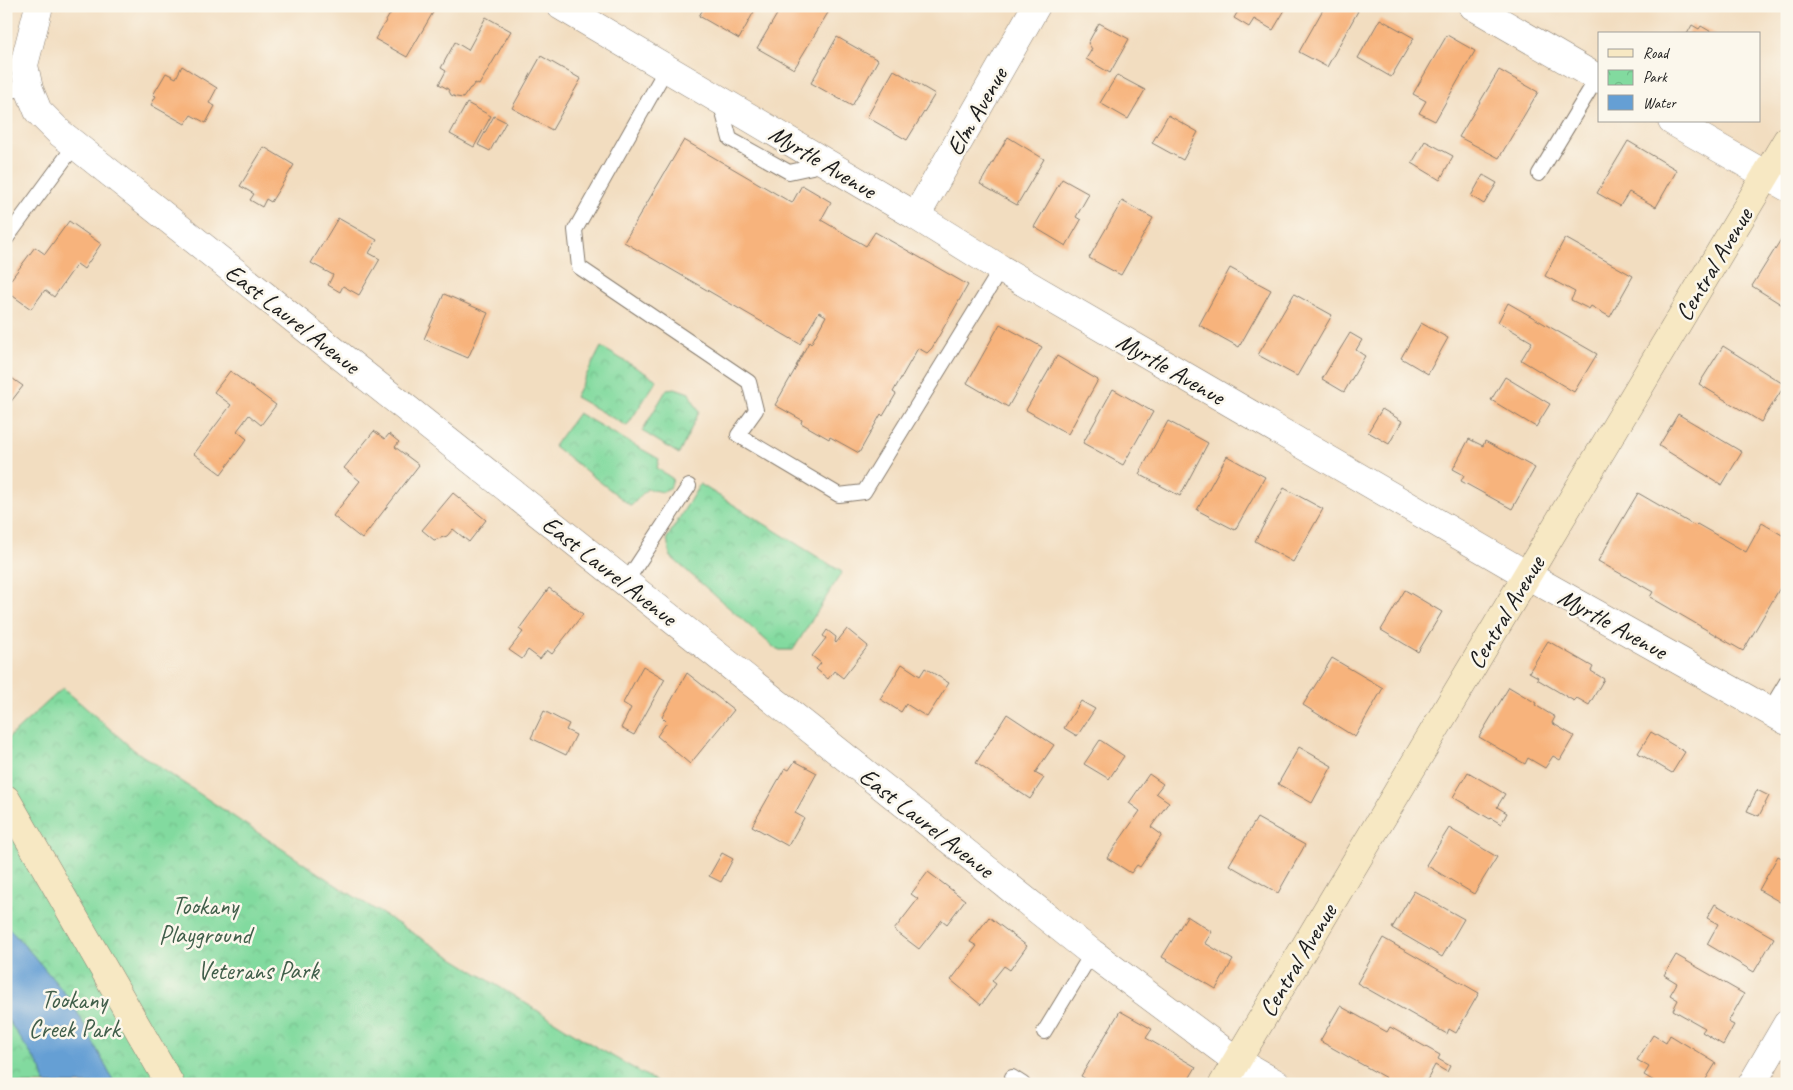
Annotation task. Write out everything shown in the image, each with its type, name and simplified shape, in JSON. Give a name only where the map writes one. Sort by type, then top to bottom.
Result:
[{"type":"main road","name":"Central Avenue","points":[[1223,1084],[1527,575],[1776,181],[1787,140]]},
{"type":"main road","points":[[6,799],[170,1084]]},
{"type":"street","name":"East Laurel Avenue","points":[[39,6],[18,90],[75,145],[1092,953],[1237,1061],[1277,1084]]},
{"type":"street","name":"Myrtle Avenue","points":[[562,6],[916,216],[1000,269],[1527,575],[1778,716]]},
{"type":"street","name":"Elm Avenue","points":[[916,216],[1036,6]]},
{"type":"street","points":[[1473,6],[1598,78]]},
{"type":"street","points":[[1674,122],[1776,181]]},
{"type":"street","points":[[1752,1084],[1787,1024]]},
{"type":"lane","points":[[666,69],[575,230],[579,267],[749,382],[756,410],[738,436],[840,495],[864,492],[1000,269]]},
{"type":"lane","points":[[1539,174],[1598,78]]},
{"type":"lane","points":[[6,239],[75,145]]},
{"type":"lane","points":[[626,582],[689,486]]},
{"type":"lane","points":[[1778,716],[1787,681]]},
{"type":"lane","points":[[1044,1032],[1092,953]]},
{"type":"green space","points":[[601,347],[657,380],[627,426],[575,397]]},
{"type":"green space","points":[[675,388],[689,393],[699,412],[679,454],[642,431],[667,389]]},
{"type":"green space","points":[[578,413],[659,459],[657,468],[673,479],[670,489],[663,492],[647,489],[631,506],[554,446]]},
{"type":"green space","points":[[700,484],[842,572],[793,650],[777,650],[670,556],[667,538]]},
{"type":"green space","name":"Veterans Park","points":[[63,688],[134,750],[339,887],[591,1044],[661,1084],[6,1084],[6,740]]},
{"type":"water","points":[[6,925],[72,1002],[115,1084],[45,1084],[41,1069],[6,1017]]},
{"type":"building","points":[[395,6],[434,6],[433,8],[435,9],[407,57],[375,39]]},
{"type":"building","points":[[705,6],[757,6],[739,39],[699,16]]},
{"type":"building","points":[[782,6],[832,6],[794,69],[757,48]]},
{"type":"building","points":[[1236,6],[1283,6],[1285,10],[1273,30],[1254,19],[1249,27],[1234,18],[1240,8]]},
{"type":"building","points":[[1325,6],[1350,6],[1358,11],[1327,67],[1299,52]]},
{"type":"building","points":[[486,17],[511,31],[479,85],[475,83],[463,98],[451,95],[448,89],[439,84],[446,71],[441,68],[455,42],[468,50]]},
{"type":"building","points":[[1380,19],[1414,38],[1391,77],[1358,58]]},
{"type":"building","points":[[1099,23],[1129,39],[1110,73],[1086,59],[1092,49],[1088,43]]},
{"type":"building","points":[[1692,25],[1699,29],[1701,26],[1712,32],[1688,32]]},
{"type":"building","points":[[1447,35],[1475,51],[1435,121],[1419,113],[1426,101],[1413,94]]},
{"type":"building","points":[[837,37],[878,60],[852,106],[811,83]]},
{"type":"building","points":[[541,56],[581,79],[552,130],[512,108]]},
{"type":"building","points":[[182,66],[217,88],[209,103],[215,106],[206,123],[191,115],[185,124],[151,105],[156,96],[153,95],[166,73],[176,78]]},
{"type":"building","points":[[894,70],[935,94],[907,140],[867,117]]},
{"type":"building","points":[[1499,70],[1538,92],[1499,158],[1459,137]]},
{"type":"building","points":[[1117,75],[1145,90],[1128,119],[1100,103]]},
{"type":"building","points":[[467,103],[491,116],[474,147],[450,134]]},
{"type":"building","points":[[1168,115],[1198,132],[1183,160],[1152,143]]},
{"type":"building","points":[[494,116],[506,122],[490,151],[478,145]]},
{"type":"building","points":[[1008,137],[1044,159],[1017,205],[980,184]]},
{"type":"building","points":[[684,140],[792,203],[802,185],[831,202],[821,220],[866,246],[875,232],[968,285],[932,348],[927,353],[918,348],[893,392],[896,394],[883,416],[881,414],[859,453],[801,423],[802,420],[775,405],[809,342],[811,344],[826,316],[819,312],[800,344],[624,242]]},
{"type":"building","points":[[1425,141],[1453,156],[1440,180],[1412,163]]},
{"type":"building","points":[[1628,141],[1677,170],[1656,207],[1629,192],[1620,206],[1597,193]]},
{"type":"building","points":[[264,147],[294,165],[271,202],[266,199],[262,207],[250,200],[254,194],[240,186]]},
{"type":"building","points":[[1483,175],[1497,183],[1484,204],[1471,196]]},
{"type":"building","points":[[1062,179],[1089,194],[1076,217],[1081,220],[1066,246],[1034,227]]},
{"type":"building","points":[[1122,201],[1153,218],[1121,275],[1089,258]]},
{"type":"building","points":[[338,218],[377,240],[369,253],[380,259],[359,295],[343,286],[340,292],[328,285],[333,275],[311,263]]},
{"type":"building","points":[[69,221],[101,244],[84,269],[77,264],[54,297],[45,290],[31,309],[6,291],[6,286],[35,247],[45,254]]},
{"type":"building","points":[[1785,233],[1787,234],[1787,308],[1752,286]]},
{"type":"building","points":[[1565,238],[1633,276],[1610,317],[1591,306],[1589,309],[1571,300],[1575,292],[1545,276]]},
{"type":"building","points":[[1230,268],[1271,290],[1239,347],[1199,325]]},
{"type":"building","points":[[444,294],[488,313],[468,358],[424,339]]},
{"type":"building","points":[[1294,294],[1332,315],[1297,376],[1258,355]]},
{"type":"building","points":[[1508,303],[1597,354],[1574,392],[1521,360],[1532,342],[1498,322]]},
{"type":"building","points":[[1421,323],[1448,338],[1428,374],[1401,358]]},
{"type":"building","points":[[1000,324],[1042,347],[1008,407],[967,383]]},
{"type":"building","points":[[1350,333],[1362,340],[1356,350],[1365,356],[1344,392],[1322,379]]},
{"type":"building","points":[[1723,346],[1785,385],[1761,422],[1699,384]]},
{"type":"building","points":[[1057,356],[1098,380],[1068,434],[1026,410]]},
{"type":"building","points":[[230,371],[276,405],[261,425],[249,415],[237,431],[247,439],[221,474],[194,454],[231,405],[214,392]]},
{"type":"building","points":[[6,374],[23,386],[6,408]]},
{"type":"building","points":[[1505,377],[1550,404],[1536,427],[1491,400]]},
{"type":"building","points":[[1113,389],[1153,412],[1123,465],[1083,443]]},
{"type":"building","points":[[1382,409],[1402,421],[1389,444],[1368,432]]},
{"type":"building","points":[[1678,414],[1742,452],[1722,485],[1659,446]]},
{"type":"building","points":[[1168,421],[1208,443],[1180,496],[1139,474]]},
{"type":"building","points":[[374,431],[385,439],[389,434],[399,442],[395,447],[419,465],[362,539],[333,516],[360,481],[344,468]]},
{"type":"building","points":[[1469,439],[1483,446],[1485,441],[1535,468],[1512,509],[1461,481],[1464,475],[1453,469]]},
{"type":"building","points":[[1227,456],[1265,477],[1235,530],[1197,510]]},
{"type":"building","points":[[1284,488],[1323,509],[1293,562],[1255,541]]},
{"type":"building","points":[[453,493],[486,520],[469,542],[453,529],[447,536],[434,540],[422,530]]},
{"type":"building","points":[[1638,493],[1695,526],[1697,524],[1746,552],[1762,523],[1787,538],[1787,576],[1743,651],[1650,597],[1653,592],[1598,561]]},
{"type":"building","points":[[549,588],[583,614],[552,654],[547,650],[540,659],[528,650],[522,659],[509,650],[523,632],[519,629]]},
{"type":"building","points":[[1405,590],[1442,612],[1418,652],[1381,630]]},
{"type":"building","points":[[847,629],[868,646],[843,678],[834,671],[828,679],[816,669],[821,663],[812,656],[826,638],[823,636],[827,630],[836,637],[836,643]]},
{"type":"building","points":[[1548,641],[1593,667],[1591,671],[1604,679],[1589,705],[1577,698],[1574,701],[1537,679],[1538,677],[1529,672]]},
{"type":"building","points":[[1332,658],[1383,688],[1355,737],[1303,705]]},
{"type":"building","points":[[902,664],[920,676],[925,668],[949,683],[927,717],[906,704],[901,712],[880,699]]},
{"type":"building","points":[[643,666],[665,679],[634,735],[621,728],[631,708],[623,703]]},
{"type":"building","points":[[687,673],[734,710],[690,764],[657,736],[667,722],[662,717]]},
{"type":"building","points":[[1509,687],[1555,717],[1552,723],[1574,736],[1560,760],[1553,756],[1545,768],[1528,758],[1525,764],[1479,737]]},
{"type":"building","points":[[1081,701],[1095,709],[1077,736],[1064,728]]},
{"type":"building","points":[[544,711],[569,724],[566,730],[576,735],[566,755],[531,738]]},
{"type":"building","points":[[1007,714],[1054,745],[1035,773],[1044,778],[1030,799],[976,763]]},
{"type":"building","points":[[1651,732],[1685,752],[1672,773],[1638,753]]},
{"type":"building","points":[[1100,740],[1124,756],[1109,779],[1084,764]]},
{"type":"building","points":[[1299,747],[1332,766],[1312,803],[1278,784]]},
{"type":"building","points":[[795,761],[817,773],[795,813],[804,818],[788,846],[752,826],[785,768],[789,770]]},
{"type":"building","points":[[1468,772],[1505,794],[1497,807],[1507,813],[1501,824],[1453,797]]},
{"type":"building","points":[[1149,774],[1163,784],[1156,793],[1169,802],[1151,827],[1162,835],[1140,867],[1137,865],[1131,873],[1107,858],[1140,811],[1129,803]]},
{"type":"building","points":[[1757,790],[1769,796],[1759,816],[1747,811]]},
{"type":"building","points":[[1257,818],[1305,845],[1278,893],[1229,865]]},
{"type":"building","points":[[1449,828],[1497,857],[1474,894],[1426,865]]},
{"type":"building","points":[[722,853],[733,859],[721,882],[709,876]]},
{"type":"building","points":[[1778,856],[1787,861],[1787,906],[1759,890]]},
{"type":"building","points":[[928,872],[965,900],[947,924],[942,920],[919,949],[894,930],[918,899],[911,894]]},
{"type":"building","points":[[1414,891],[1464,919],[1442,957],[1392,928]]},
{"type":"building","points":[[1715,904],[1774,938],[1754,972],[1707,944],[1718,924],[1707,918]]},
{"type":"building","points":[[1187,916],[1212,932],[1205,943],[1233,960],[1216,989],[1162,957]]},
{"type":"building","points":[[989,917],[1027,946],[1010,970],[1004,966],[992,981],[996,984],[981,1005],[951,980],[977,946],[970,942]]},
{"type":"building","points":[[1383,938],[1479,993],[1456,1033],[1449,1029],[1447,1034],[1357,983]]},
{"type":"building","points":[[1676,955],[1744,994],[1728,1022],[1734,1025],[1723,1045],[1702,1032],[1705,1028],[1673,1010],[1678,1000],[1670,995],[1677,983],[1664,975]]},
{"type":"building","points":[[1340,1006],[1387,1032],[1390,1027],[1440,1055],[1438,1059],[1450,1066],[1447,1072],[1435,1065],[1425,1084],[1383,1084],[1386,1078],[1320,1041]]},
{"type":"building","points":[[1120,1011],[1152,1029],[1146,1038],[1196,1067],[1186,1084],[1094,1084],[1081,1076]]},
{"type":"building","points":[[1653,1035],[1666,1043],[1670,1035],[1716,1063],[1703,1084],[1659,1084],[1644,1075],[1649,1067],[1637,1060]]},
{"type":"park label","name":"Tookany Playground","points":[[205,920]]},
{"type":"park label","name":"Tookany Creek Park","points":[[74,1014]]}]
